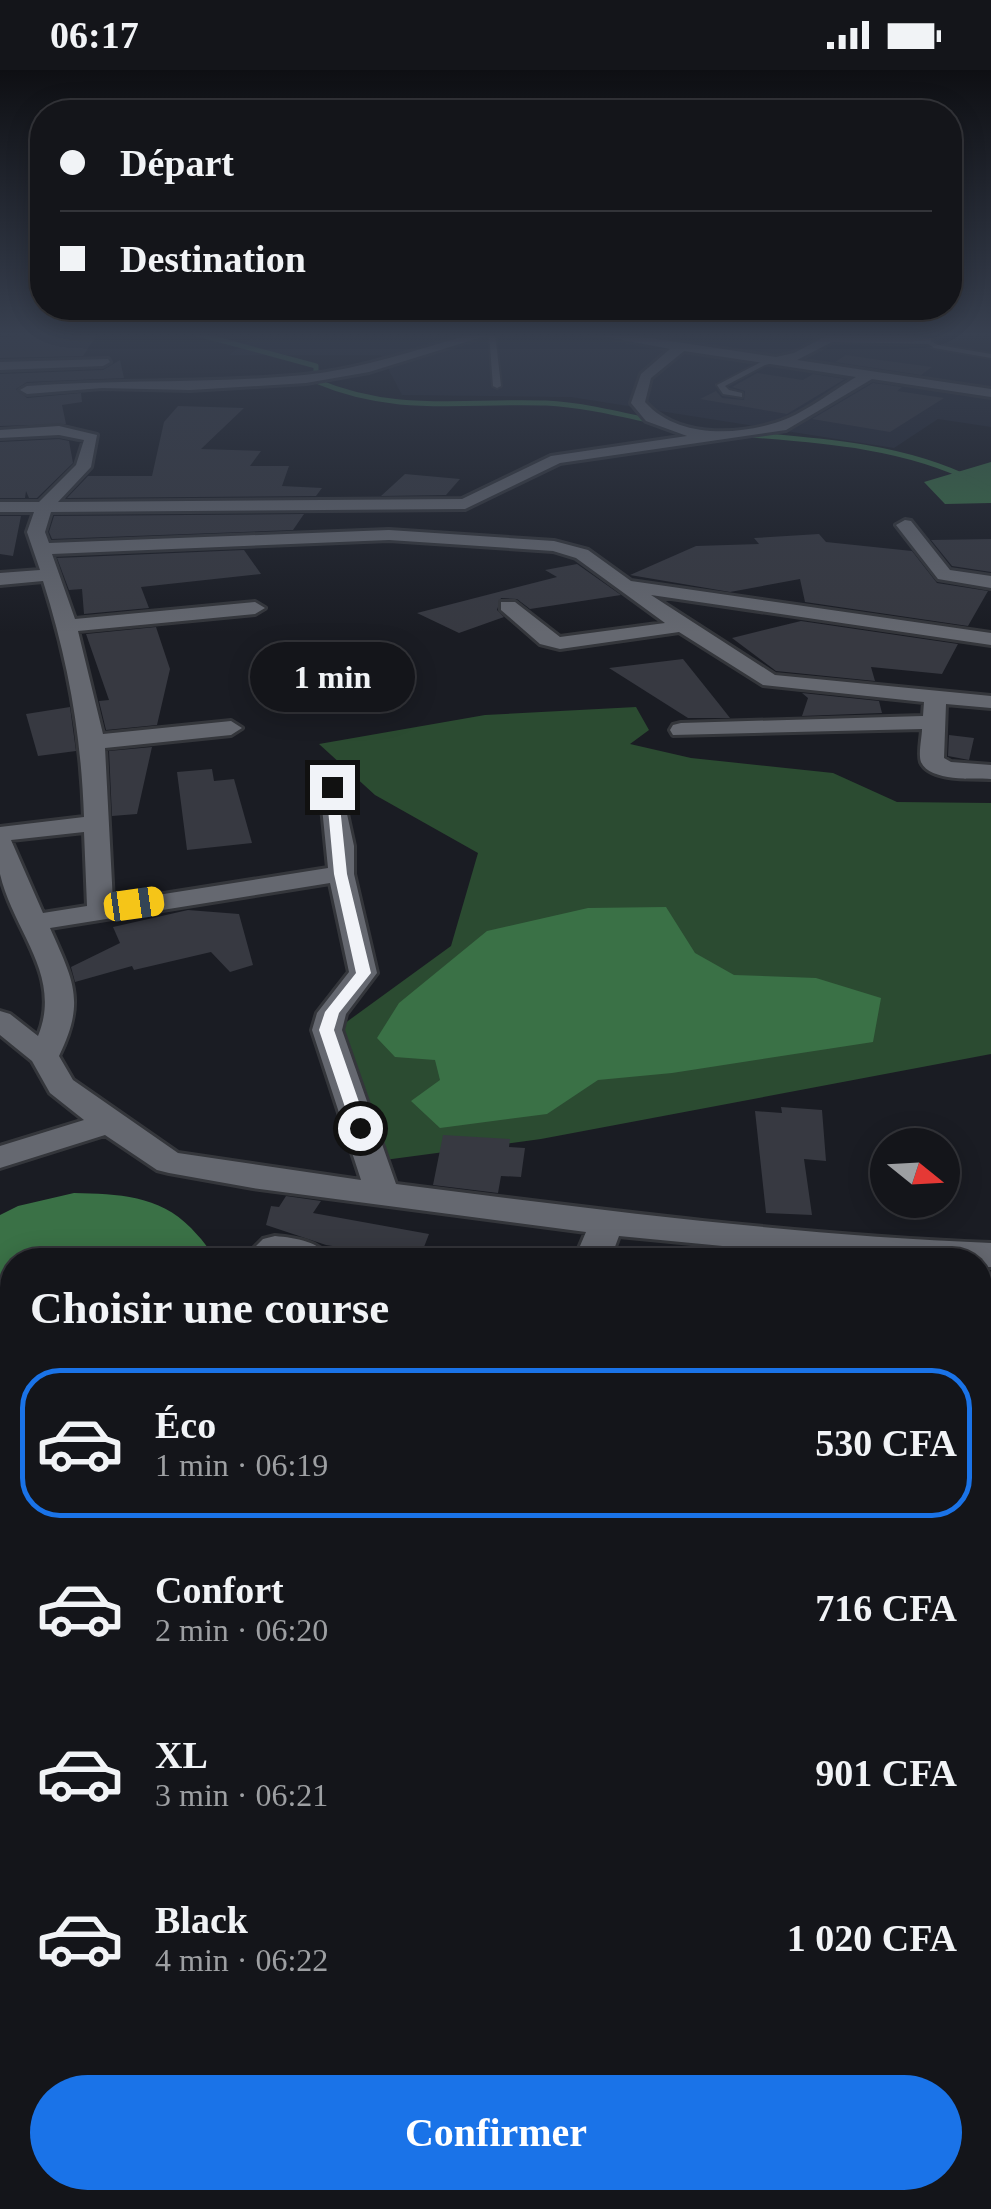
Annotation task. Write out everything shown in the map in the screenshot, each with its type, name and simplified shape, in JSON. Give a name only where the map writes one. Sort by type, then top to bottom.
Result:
[{"type":"street","points":[[79,433],[92,438],[84,467],[44,506],[36,532],[74,647],[93,742],[100,910]]},
{"type":"street","points":[[692,433],[702,436]]},
{"type":"street","points":[[0,507],[465,504],[556,459],[727,433]]},
{"type":"street","points":[[905,524],[944,575],[991,582]]},
{"type":"street","points":[[42,549],[401,535],[554,546],[582,554],[682,626],[776,683],[991,702]]},
{"type":"street","points":[[0,579],[53,574]]},
{"type":"street","points":[[624,585],[991,639]]},
{"type":"street","points":[[508,606],[547,640],[560,644],[682,626]]},
{"type":"street","points":[[65,626],[254,608]]},
{"type":"street","points":[[936,696],[930,757],[936,766],[991,772]]},
{"type":"street","points":[[681,730],[932,722]]},
{"type":"street","points":[[93,742],[231,728]]},
{"type":"street","points":[[332,787],[341,874],[364,973],[332,1012],[326,1030],[382,1193]]},
{"type":"street","points":[[0,834],[98,823]]},
{"type":"street","points":[[0,842],[10,891],[35,922],[60,983],[64,1004],[58,1028],[44,1056]]},
{"type":"street","points":[[35,922],[341,874]]},
{"type":"street","points":[[0,1020],[44,1056],[61,1086],[169,1162],[607,1223],[872,1248]]},
{"type":"street","points":[[0,1157],[109,1123]]},
{"type":"street","points":[[597,1248],[607,1223]]},
{"type":"shaded area","points":[[798,433],[917,433],[894,448]]},
{"type":"shaded area","points":[[991,462],[991,503],[945,504],[924,482]]},
{"type":"shaded area","points":[[636,707],[649,730],[630,744],[691,758],[833,773],[897,802],[991,803],[991,1054],[541,1139],[377,1161],[330,1034],[451,946],[478,853],[375,795],[319,744],[485,715]]},
{"type":"shaded area","points":[[666,907],[695,953],[734,975],[816,978],[881,998],[873,1042],[672,1073],[598,1080],[547,1114],[440,1128],[411,1101],[440,1080],[435,1060],[395,1057],[377,1038],[399,1003],[487,931],[588,908]]},
{"type":"shaded area","points":[[74,1193],[137,1198],[179,1217],[207,1248],[0,1248],[0,1215],[18,1206]]},
{"type":"building","points":[[162,433],[218,433],[201,449],[261,451],[250,466],[289,466],[282,486],[322,488],[316,496],[67,498],[88,476],[152,476]]},
{"type":"building","points":[[69,441],[73,463],[37,498],[29,498],[26,491],[25,498],[0,498],[0,442]]},
{"type":"building","points":[[405,474],[460,479],[446,495],[381,496]]},
{"type":"building","points":[[304,514],[293,530],[52,539],[49,532],[54,516]]},
{"type":"building","points":[[0,516],[21,516],[13,556],[0,554]]},
{"type":"building","points":[[819,534],[826,542],[912,551],[937,583],[988,591],[968,626],[805,602],[800,579],[730,592],[630,575],[696,546],[759,544],[754,538]]},
{"type":"building","points":[[991,539],[991,572],[952,566],[931,540]]},
{"type":"building","points":[[244,550],[261,574],[141,587],[149,608],[84,614],[82,589],[69,590],[57,558]]},
{"type":"building","points":[[577,564],[621,595],[530,609],[517,599],[501,598],[497,610],[504,617],[459,633],[417,613],[557,577],[545,570]]},
{"type":"building","points":[[801,621],[958,644],[942,674],[871,667],[875,681],[776,671],[732,638]]},
{"type":"building","points":[[156,627],[170,669],[157,725],[106,730],[99,701],[109,700],[86,634]]},
{"type":"building","points":[[683,659],[730,718],[688,718],[609,668]]},
{"type":"building","points":[[802,693],[879,701],[882,713],[802,716],[808,698]]},
{"type":"building","points":[[70,707],[76,751],[38,756],[26,714]]},
{"type":"building","points":[[949,735],[974,738],[969,760],[948,756]]},
{"type":"building","points":[[152,747],[137,814],[112,816],[109,751]]},
{"type":"building","points":[[212,769],[214,781],[234,779],[252,843],[187,850],[177,772]]},
{"type":"building","points":[[188,910],[239,914],[253,965],[230,972],[211,952],[134,970],[132,966],[75,982],[71,967],[120,943],[113,927]]},
{"type":"building","points":[[781,1107],[822,1110],[826,1161],[804,1159],[812,1215],[766,1213],[755,1111],[782,1113]]},
{"type":"building","points":[[443,1135],[510,1139],[509,1147],[525,1148],[521,1177],[501,1176],[498,1193],[433,1185]]},
{"type":"building","points":[[286,1196],[321,1201],[313,1213],[429,1234],[424,1248],[326,1245],[266,1225],[271,1206],[279,1207]]},
{"type":"waterway","points":[[738,434],[889,452],[974,481]]},
{"type":"waterway","points":[[969,479],[991,490]]},
{"type":"route","points":[[332,787],[341,874],[364,973],[332,1012],[326,1030],[360,1128]]}]
